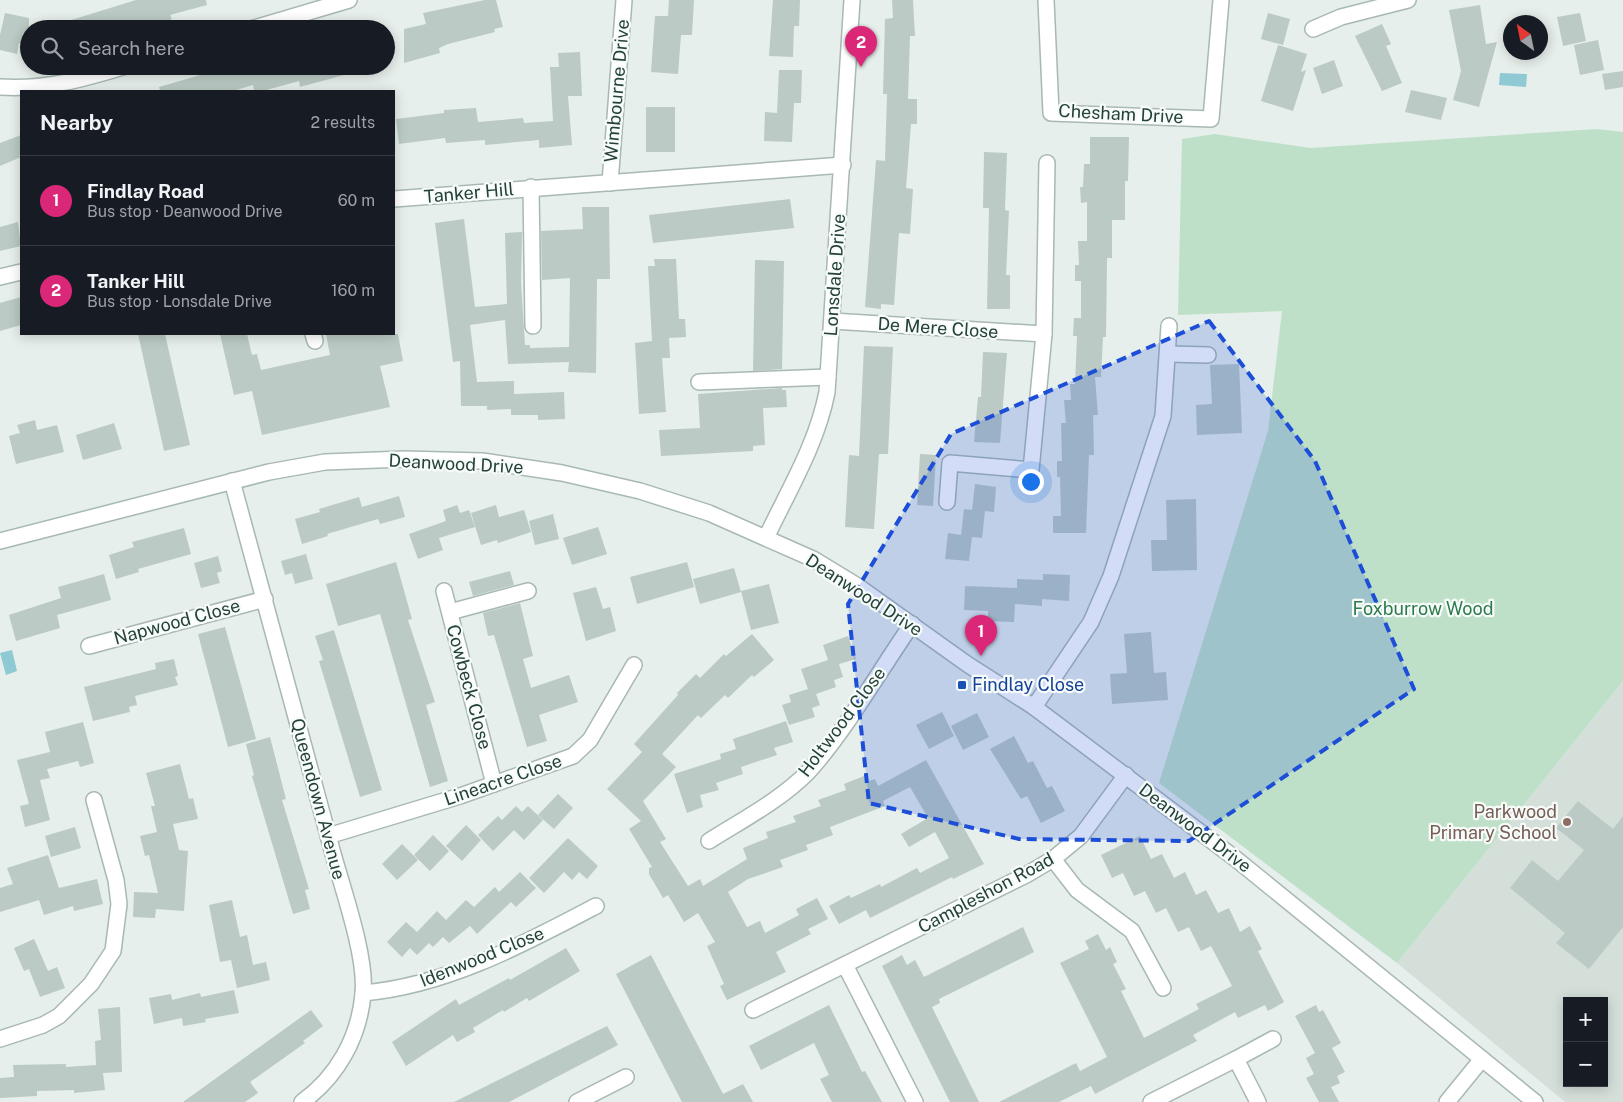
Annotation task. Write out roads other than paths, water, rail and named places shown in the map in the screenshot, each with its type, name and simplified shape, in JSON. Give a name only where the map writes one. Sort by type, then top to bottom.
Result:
[{"type":"street","points":[[282,20],[349,0]]},
{"type":"street","name":"Wimbourne Drive","points":[[610,183],[624,0]]},
{"type":"street","name":"Lonsdale Drive","points":[[766,538],[813,438],[823,410],[828,377],[832,321],[852,0]]},
{"type":"street","name":"Chesham Drive","points":[[1046,0],[1051,113],[1212,119],[1221,0]]},
{"type":"street","points":[[1313,29],[1341,17],[1408,0]]},
{"type":"street","points":[[0,87],[36,88],[93,75]]},
{"type":"street","points":[[947,502],[950,463],[1031,470],[1044,334],[1047,163]]},
{"type":"street","name":"Tanker Hill","points":[[395,199],[531,187],[610,183],[843,165]]},
{"type":"street","points":[[531,187],[533,326]]},
{"type":"street","points":[[0,277],[20,272]]},
{"type":"street","name":"De Mere Close","points":[[832,321],[1044,334]]},
{"type":"street","points":[[1034,707],[1090,622],[1111,576],[1162,416],[1169,326]]},
{"type":"street","points":[[1168,354],[1208,355]]},
{"type":"street","points":[[699,382],[828,377]]},
{"type":"street","name":"Deanwood Drive","points":[[0,541],[232,481],[325,462],[404,459],[482,461],[562,473],[640,491],[708,513],[813,559],[859,587],[967,664],[1034,707],[1312,918],[1534,1102]]},
{"type":"street","name":"Queendown Avenue","points":[[232,481],[357,944],[364,993],[348,1049],[325,1083],[302,1102]]},
{"type":"street","name":"Cowbeck Close","points":[[444,591],[494,784]]},
{"type":"street","points":[[450,612],[528,591]]},
{"type":"street","name":"Napwood Close","points":[[88,646],[265,599]]},
{"type":"street","name":"Holtwood Close","points":[[709,841],[776,798],[809,770],[837,733],[912,624]]},
{"type":"street","name":"Lineacre Close","points":[[328,836],[494,784],[556,763],[582,750],[606,715],[634,665]]},
{"type":"street","name":"Campleshon Road","points":[[753,1010],[1026,875],[1053,859],[1081,836],[1126,775]]},
{"type":"street","points":[[0,1039],[43,1025],[59,1016],[91,984],[113,951],[117,931],[118,896],[94,800]]},
{"type":"street","points":[[1053,859],[1077,890],[1132,931],[1163,988]]},
{"type":"street","name":"Idenwood Close","points":[[364,993],[389,991],[411,986],[498,955],[596,906]]},
{"type":"street","points":[[845,965],[915,1102]]},
{"type":"street","points":[[1151,1102],[1273,1039]]},
{"type":"street","points":[[1447,1102],[1482,1058]]},
{"type":"street","points":[[1236,1059],[1258,1102]]},
{"type":"street","points":[[577,1102],[626,1077]]},
{"type":"water","points":[[1500,73],[1527,74],[1526,87],[1499,85]]},
{"type":"water","points":[[12,650],[17,671],[6,675],[0,653]]},
{"type":"place","name":"Tanker Hill","points":[[861,67]]},
{"type":"place","name":"Findlay Road","points":[[981,656]]},
{"type":"place","name":"Findlay Close","points":[[962,685]]},
{"type":"place","name":"Parkwood Primary School","points":[[1567,822]]},
{"type":"park label","name":"Foxburrow Wood","points":[[1423,609]]}]
